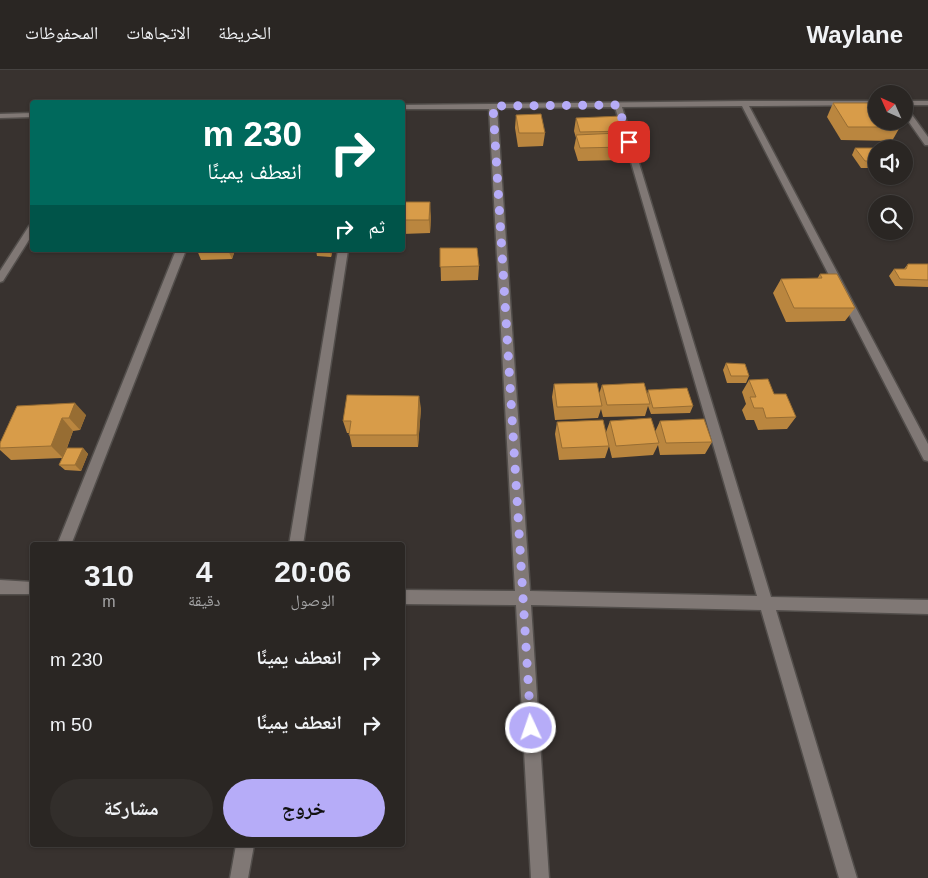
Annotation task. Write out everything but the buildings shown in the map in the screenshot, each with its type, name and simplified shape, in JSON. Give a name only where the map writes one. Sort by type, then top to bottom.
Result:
[{"type":"street","points":[[744,103],[928,456]]},
{"type":"street","points":[[405,108],[868,103]]},
{"type":"street","points":[[913,103],[928,103]]},
{"type":"street","points":[[618,105],[848,878]]},
{"type":"street","points":[[493,106],[540,878]]},
{"type":"street","points":[[0,116],[30,115]]},
{"type":"street","points":[[913,122],[928,143]]},
{"type":"street","points":[[0,279],[30,231]]},
{"type":"street","points":[[65,542],[180,252]]},
{"type":"street","points":[[296,542],[343,252]]},
{"type":"street","points":[[2,591],[30,588]]},
{"type":"street","points":[[405,597],[928,607]]},
{"type":"street","points":[[239,878],[244,847]]},
{"type":"route","points":[[531,728],[493,106],[618,105],[629,142]]}]
